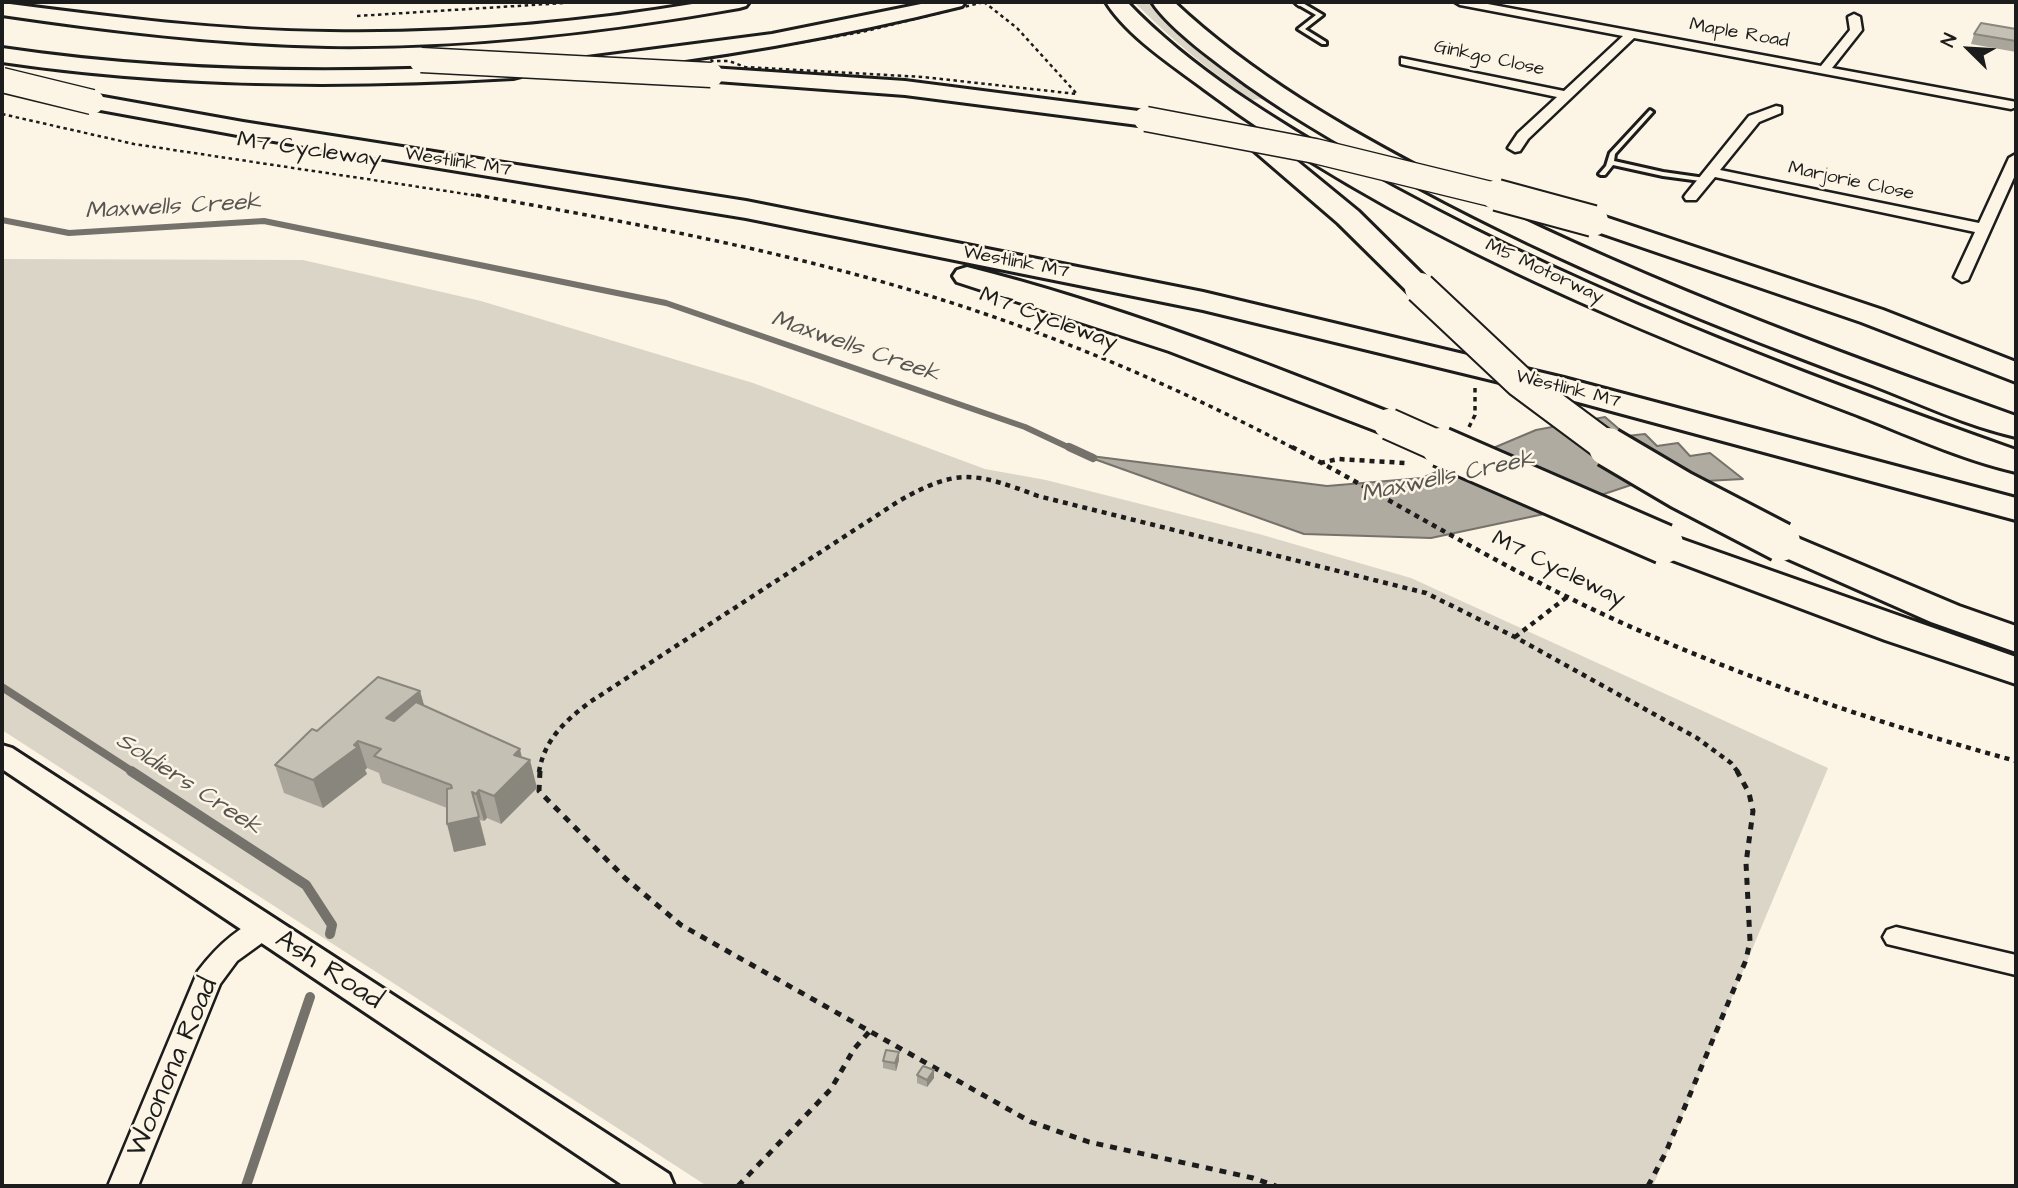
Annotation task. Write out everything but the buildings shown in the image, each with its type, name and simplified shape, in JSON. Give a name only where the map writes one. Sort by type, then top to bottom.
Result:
[{"type":"highway","points":[[2,9],[206,33],[329,39],[406,38],[587,25],[739,2]]},
{"type":"highway","points":[[2,55],[102,68],[225,77],[463,74],[713,51],[857,25],[955,2]]},
{"type":"highway","name":"M5 Motorway","points":[[1162,2],[1182,23],[1270,90],[1372,152],[1503,220],[1645,285],[1784,342],[2016,427]]},
{"type":"highway","points":[[1119,6],[1133,32],[1160,58],[1340,210],[1522,383],[1587,433],[1658,477],[1781,542],[1933,609],[2016,640]]},
{"type":"highway","name":"M5 Motorway","points":[[1119,6],[1222,92],[1288,137],[1337,167],[1502,253],[1628,311],[1778,373],[2016,462]]},
{"type":"highway","points":[[2,20],[162,43],[905,88],[1146,118],[1263,139],[1381,165],[1653,237],[2016,346]]},
{"type":"highway","name":"Westlink M7","points":[[2,80],[92,102],[699,202],[1093,278],[1433,356],[1683,419],[2016,509]]},
{"type":"highway","points":[[328,142],[734,219],[919,262],[1127,325],[1244,365],[1389,424],[1664,544],[2016,671]]},
{"type":"highway","points":[[1653,237],[1871,316],[2016,373]]},
{"type":"street","name":"Maple Road","points":[[1460,2],[2014,106]]},
{"type":"street","points":[[1507,11],[1519,2]]},
{"type":"street","points":[[1825,69],[1856,30],[1854,17]]},
{"type":"street","points":[[1515,148],[1523,135],[1632,34]]},
{"type":"street","name":"Ginkgo Close","points":[[1405,61],[1566,95]]},
{"type":"street","points":[[1691,197],[1754,119],[1776,110]]},
{"type":"street","points":[[1962,276],[2016,158]]},
{"type":"street","name":"Marjorie Close","points":[[1708,176],[1984,229]]},
{"type":"street","name":"Ash Road","points":[[2,755],[655,1186]]},
{"type":"street","name":"Woonona Road","points":[[123,1186],[208,979],[227,954],[264,928]]},
{"type":"street","points":[[1896,937],[2016,965]]},
{"type":"lane","points":[[1301,2],[1320,15],[1301,29],[1324,43]]},
{"type":"lane","points":[[1603,174],[1612,154],[1650,113]]},
{"type":"lane","points":[[1610,162],[1663,174],[1708,176]]},
{"type":"path","points":[[355,16],[580,2]]},
{"type":"path","points":[[985,2],[991,4],[1012,23],[1077,94],[923,77],[745,67],[724,60],[712,61],[710,58],[862,32],[985,2]]},
{"type":"path","name":"M7 Cycleway","points":[[2,114],[56,128],[127,141],[465,193],[649,228],[883,283],[1046,336],[1115,364],[1255,428],[1484,554],[1567,596],[1700,655],[1812,698],[1921,735],[2016,761]]},
{"type":"path","points":[[1276,1186],[1254,1178],[1060,1135],[1012,1112],[681,925],[652,904],[540,791],[538,775],[542,756],[552,736],[567,720],[689,636],[885,511],[937,481],[957,476],[978,477],[1038,496],[1405,586],[1459,608],[1697,738],[1731,763],[1742,777],[1749,793],[1753,811],[1746,863],[1750,942],[1746,960],[1666,1152],[1648,1186]]},
{"type":"path","points":[[1515,637],[1567,596]]},
{"type":"path","points":[[738,1186],[831,1089],[854,1049],[869,1032]]},
{"type":"shaded area","points":[[1134,2],[1152,2],[1163,14],[1268,98],[1252,100],[1236,89],[1190,54]]},
{"type":"shaded area","points":[[2,259],[303,260],[481,301],[753,383],[985,469],[1046,480],[1259,534],[1411,578],[1828,768],[1653,1186],[707,1186],[2,730]]},
{"type":"water","points":[[1605,417],[1627,436],[1645,434],[1657,446],[1678,443],[1690,456],[1710,453],[1743,479],[1631,485],[1544,514],[1431,538],[1304,534],[1083,455],[1327,486],[1422,478],[1536,430]]},
{"type":"waterway","name":"Maxwells Creek","points":[[2,220],[69,233],[264,221],[666,303],[1025,427],[1072,449]]},
{"type":"waterway","name":"Maxwells Creek","points":[[1069,447],[1093,458]]},
{"type":"waterway","name":"Soldiers Creek","points":[[2,687],[133,772]]},
{"type":"waterway","name":"Soldiers Creek","points":[[131,771],[306,885],[332,925],[330,934]]},
{"type":"waterway","name":"Soldiers Creek","points":[[246,1186],[310,997]]}]
